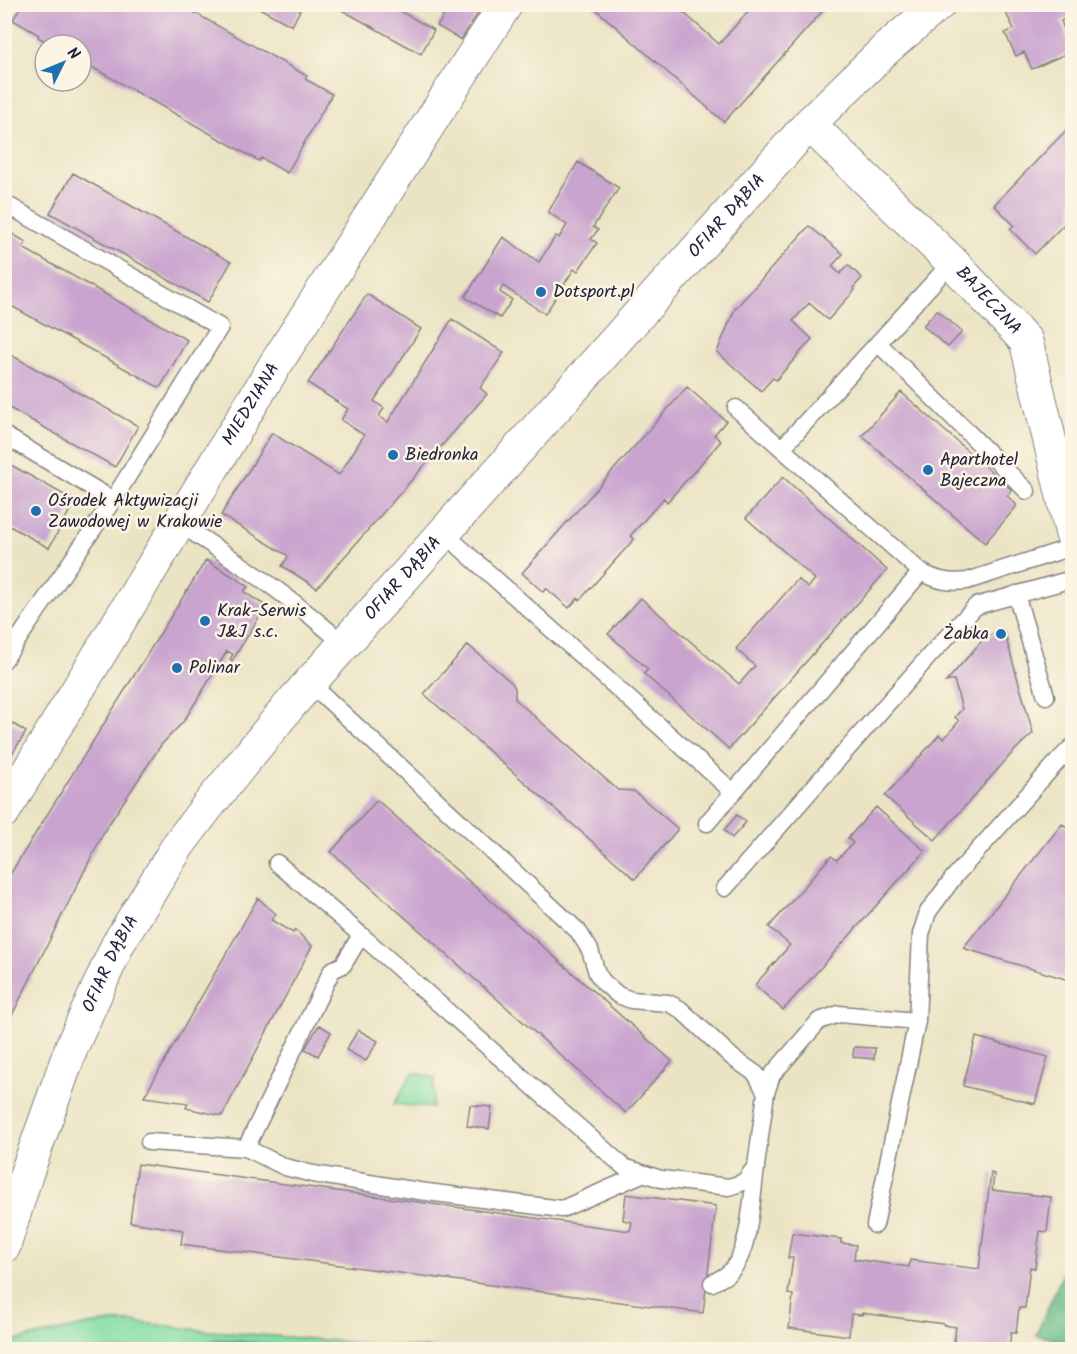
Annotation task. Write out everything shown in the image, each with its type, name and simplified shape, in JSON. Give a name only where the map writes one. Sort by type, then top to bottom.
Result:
[{"type":"street","name":"MIEDZIANA","points":[[4,811],[275,365],[506,4]]},
{"type":"street","name":"OFIAR DĄBIA","points":[[4,1246],[27,1172],[72,1046],[118,944],[186,835],[207,807],[310,683],[809,124],[887,48],[939,4]]},
{"type":"street","name":"BAJECZNA","points":[[809,124],[952,262],[1026,341],[1072,534]]},
{"type":"lane","points":[[4,203],[220,327],[114,500],[4,660]]},
{"type":"lane","points":[[782,448],[952,262]]},
{"type":"lane","points":[[878,343],[1027,491]]},
{"type":"lane","points":[[736,408],[921,572],[935,579],[951,583],[967,580],[1072,547]]},
{"type":"lane","points":[[4,435],[114,500]]},
{"type":"lane","points":[[179,523],[311,614],[344,645]]},
{"type":"lane","points":[[444,533],[733,792]]},
{"type":"lane","points":[[707,823],[921,572]]},
{"type":"lane","points":[[725,888],[976,606],[1072,579]]},
{"type":"lane","points":[[1016,594],[1046,696]]},
{"type":"lane","points":[[310,683],[578,931],[590,950],[597,973],[603,982],[618,995],[631,1000],[668,1003],[680,1009],[733,1058],[756,1074],[766,1093]]},
{"type":"lane","points":[[875,1224],[917,1021],[921,934],[928,912],[954,877],[1072,747]]},
{"type":"lane","points":[[277,863],[624,1167],[661,1179],[729,1187],[744,1182],[756,1166]]},
{"type":"lane","points":[[246,1148],[332,970],[343,965],[361,935]]},
{"type":"lane","points":[[712,1283],[723,1278],[733,1269],[745,1246],[766,1093],[772,1075],[819,1021],[839,1014],[917,1021]]},
{"type":"lane","points":[[149,1142],[246,1148],[285,1167],[313,1174],[419,1191],[562,1209],[642,1174]]},
{"type":"green space","points":[[413,1072],[435,1078],[432,1108],[394,1104]]},
{"type":"green space","points":[[1072,1256],[1072,1344],[1036,1335]]},
{"type":"green space","points":[[112,1322],[439,1349],[19,1350],[4,1343]]},
{"type":"green space","points":[[216,1339],[310,1349],[189,1349]]},
{"type":"building","points":[[22,4],[179,4],[307,76],[305,79],[332,94],[287,173],[261,158],[259,161],[93,68],[93,33],[36,33],[13,20]]},
{"type":"building","points":[[252,4],[303,4],[292,26]]},
{"type":"building","points":[[331,4],[388,4],[434,30],[421,54]]},
{"type":"building","points":[[451,4],[484,4],[461,40],[437,26]]},
{"type":"building","points":[[590,4],[674,4],[719,44],[751,8],[747,5],[828,5],[724,122]]},
{"type":"building","points":[[1019,4],[1072,4],[1072,16],[1061,21],[1072,51],[1032,69],[1024,52],[1016,56],[1005,33],[1014,29],[1005,11]]},
{"type":"building","points":[[1072,124],[1072,216],[1035,254],[1010,229],[1014,225],[994,205]]},
{"type":"building","points":[[578,162],[619,188],[593,227],[598,230],[591,239],[597,243],[578,271],[574,269],[545,314],[503,286],[500,292],[512,300],[500,318],[465,297],[503,237],[539,262],[555,237],[559,238],[567,225],[548,212]]},
{"type":"building","points":[[73,173],[231,262],[208,302],[50,213]]},
{"type":"building","points":[[809,226],[843,254],[832,266],[840,274],[848,265],[862,278],[853,288],[855,290],[828,320],[809,303],[793,321],[812,339],[776,380],[773,378],[761,391],[717,352],[735,309]]},
{"type":"building","points":[[4,229],[26,242],[23,248],[187,340],[160,388],[4,302]]},
{"type":"building","name":"Biedronka","points":[[367,294],[421,329],[374,401],[384,408],[379,416],[388,422],[452,319],[504,353],[480,388],[487,394],[317,588],[282,566],[287,555],[221,515],[272,433],[339,475],[364,435],[341,420],[348,409],[308,383]]},
{"type":"building","points":[[937,310],[962,332],[948,347],[923,326]]},
{"type":"building","points":[[4,351],[138,426],[115,467],[4,405]]},
{"type":"building","points":[[687,387],[726,421],[714,435],[721,441],[667,502],[664,498],[630,536],[634,539],[580,600],[578,598],[569,608],[546,588],[543,592],[522,573]]},
{"type":"building","points":[[901,392],[1012,490],[1007,496],[1016,504],[1016,507],[985,543],[862,436]]},
{"type":"building","points":[[4,461],[75,501],[49,548],[4,523]]},
{"type":"building","points":[[783,477],[887,570],[729,749],[644,674],[648,669],[608,634],[641,598],[739,684],[755,666],[736,649],[798,579],[808,588],[815,579],[746,518]]},
{"type":"building","points":[[206,560],[248,586],[244,592],[266,606],[232,661],[230,659],[233,654],[227,651],[184,721],[161,745],[105,830],[4,1031],[4,884]]},
{"type":"building","points":[[1004,631],[1033,733],[1014,751],[935,840],[885,796],[939,735],[944,739],[959,721],[955,717],[962,709],[954,680],[946,682],[986,636]]},
{"type":"building","points":[[468,645],[512,683],[515,688],[515,699],[618,790],[634,791],[678,829],[635,879],[424,694]]},
{"type":"building","points":[[7,720],[26,732],[7,762],[4,761],[4,724]]},
{"type":"building","points":[[377,800],[672,1061],[626,1113],[331,852]]},
{"type":"building","points":[[876,807],[925,851],[783,1010],[755,985],[790,945],[769,927],[831,856],[837,860],[853,843],[848,838]]},
{"type":"building","points":[[737,815],[746,822],[732,838],[724,830]]},
{"type":"building","points":[[1072,822],[1072,981],[963,948],[1062,824],[1069,828]]},
{"type":"building","points":[[258,898],[276,914],[271,920],[293,933],[295,930],[312,946],[222,1116],[186,1108],[188,1103],[144,1097]]},
{"type":"building","points":[[319,1025],[331,1032],[318,1056],[305,1049]]},
{"type":"building","points":[[358,1030],[378,1041],[366,1061],[346,1050]]},
{"type":"building","points":[[976,1037],[1048,1057],[1035,1104],[963,1086]]},
{"type":"building","points":[[854,1047],[875,1048],[874,1059],[853,1057]]},
{"type":"building","points":[[470,1105],[492,1107],[489,1129],[467,1126]]},
{"type":"building","points":[[138,1164],[630,1231],[632,1222],[623,1220],[626,1194],[716,1206],[703,1313],[181,1244],[183,1230],[130,1222]]},
{"type":"building","points":[[991,1173],[994,1174],[992,1190],[1051,1197],[1047,1232],[1040,1231],[1035,1268],[1030,1267],[1025,1308],[1019,1308],[1016,1333],[1011,1333],[1009,1350],[953,1348],[956,1327],[862,1313],[862,1315],[851,1314],[849,1336],[789,1328],[793,1295],[788,1294],[793,1258],[788,1258],[792,1233],[841,1239],[841,1243],[856,1245],[854,1259],[909,1267],[910,1260],[979,1269]]},
{"type":"place","name":"Dotsport.pl","points":[[541,292]]},
{"type":"place","name":"Biedronka","points":[[393,455]]},
{"type":"place","name":"Aparthotel Bajeczna","points":[[928,470]]},
{"type":"place","name":"Ośrodek Aktywizacji Zawodowej w Krakowie","points":[[36,511]]},
{"type":"place","name":"Krak-Serwis J&J s.c.","points":[[205,621]]},
{"type":"place","name":"Żabka","points":[[1001,634]]},
{"type":"place","name":"Polinar","points":[[177,668]]}]
